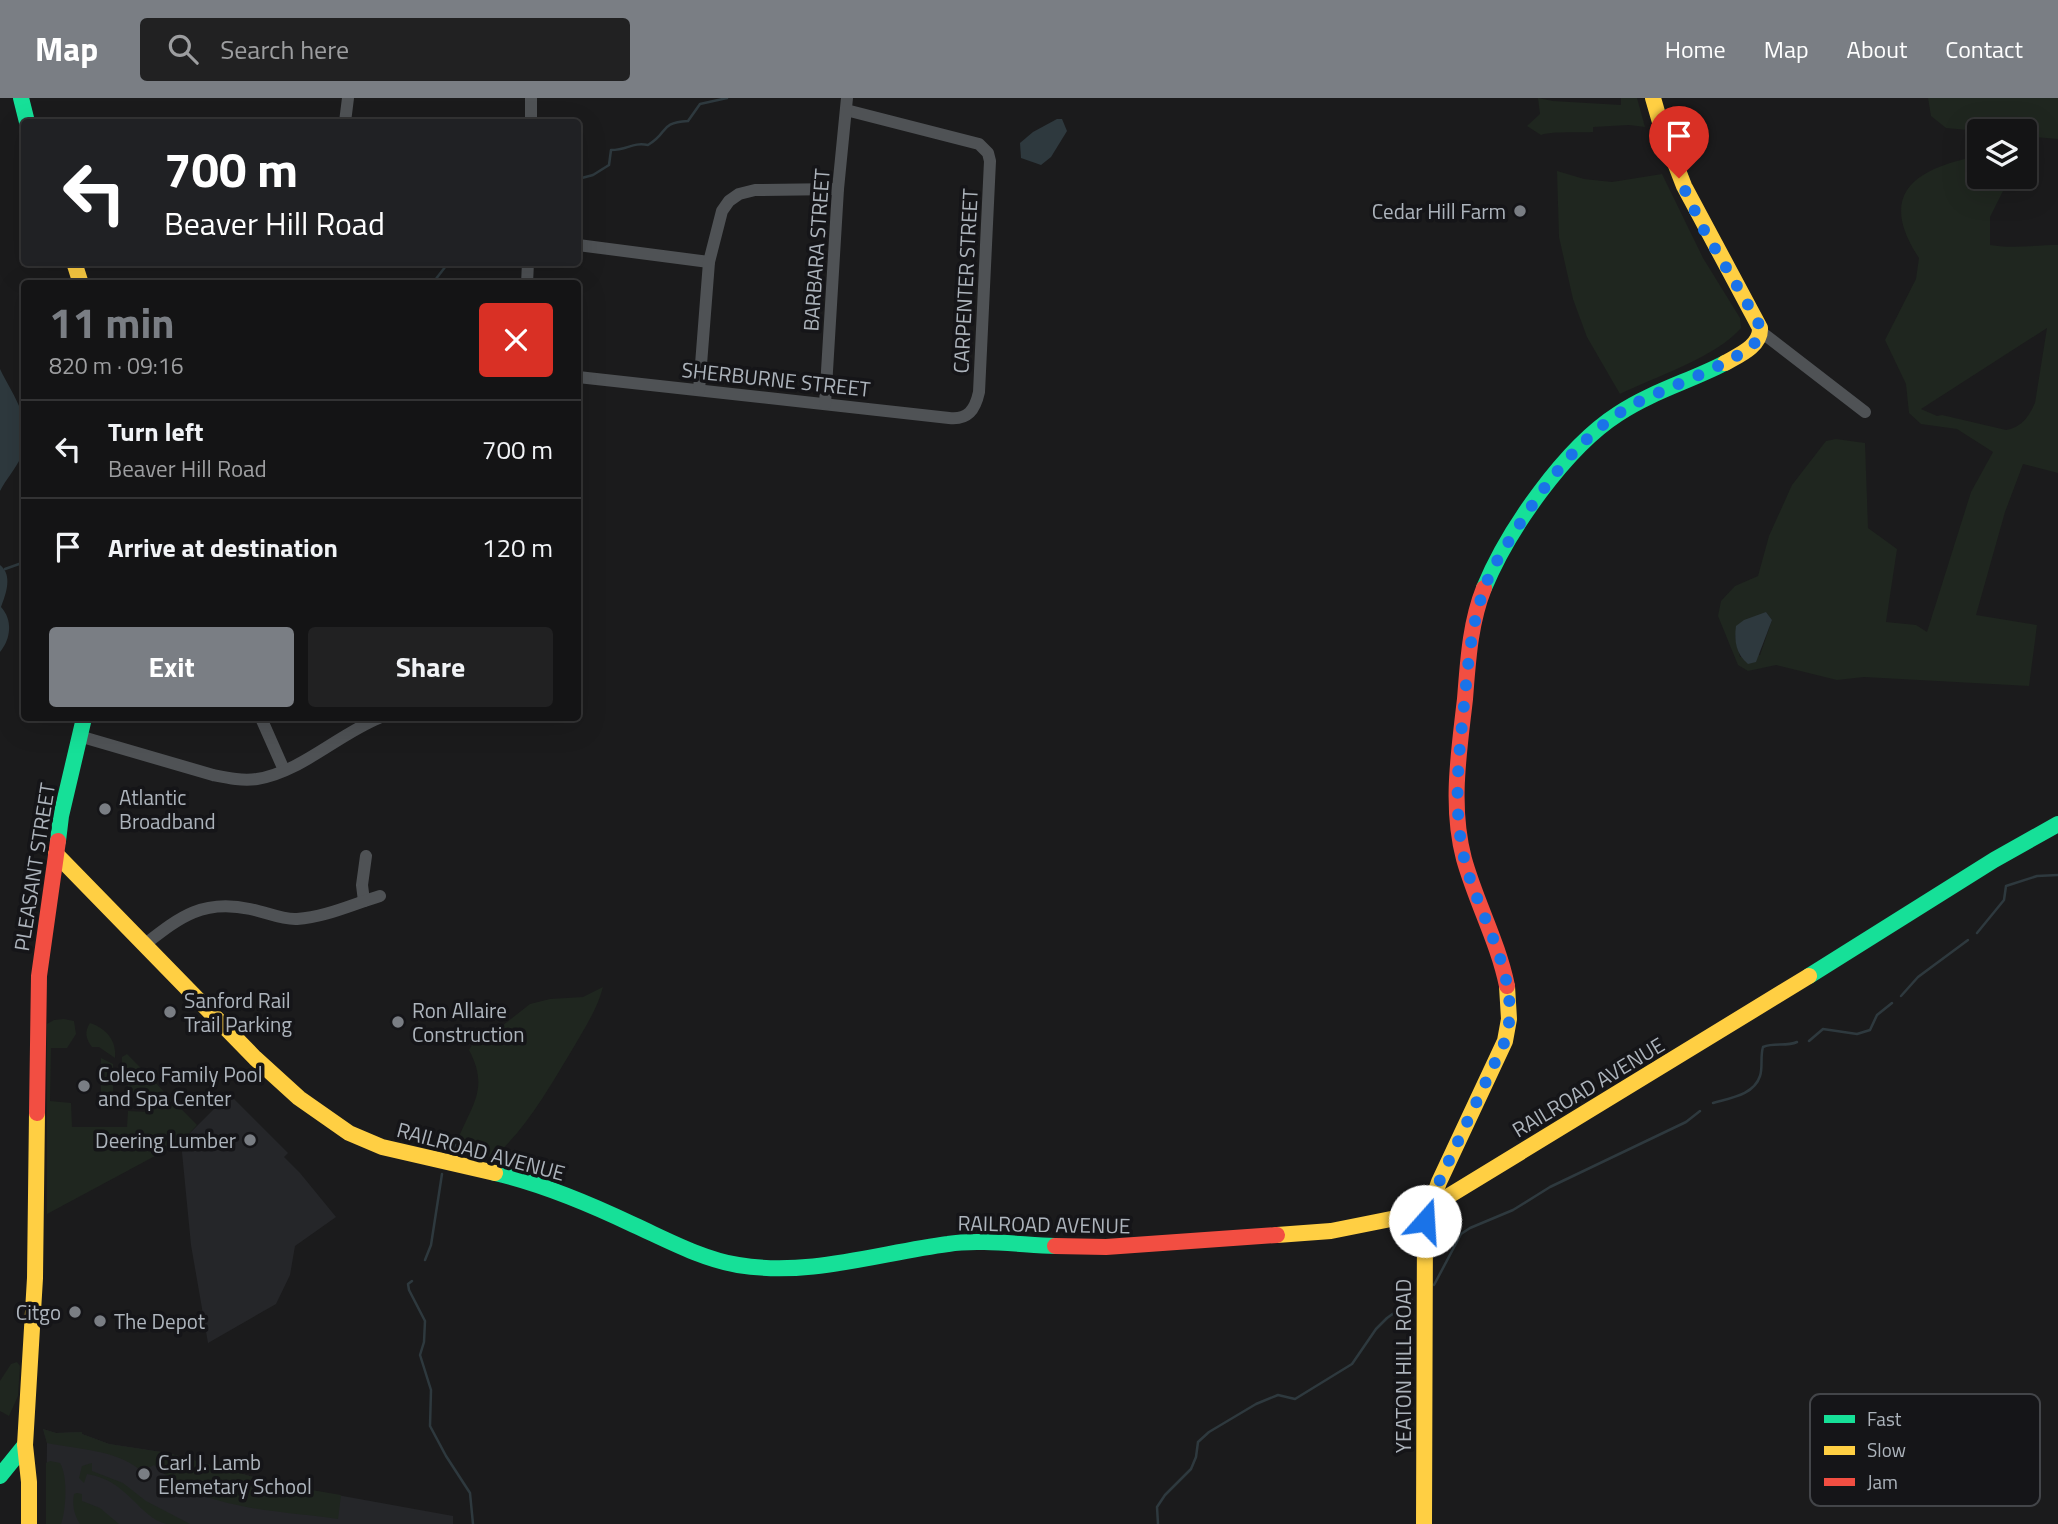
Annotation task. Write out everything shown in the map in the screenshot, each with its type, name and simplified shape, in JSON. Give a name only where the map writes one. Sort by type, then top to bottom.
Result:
[{"type":"street","points":[[21,98],[26,119]]},
{"type":"street","points":[[345,119],[348,98]]},
{"type":"street","points":[[531,98],[531,119]]},
{"type":"street","points":[[1653,98],[1662,135],[1679,178],[1704,230],[1757,320],[1760,331],[1865,412]]},
{"type":"street","name":"CARPENTER STREET","points":[[846,104],[985,148],[990,161],[979,392],[975,408],[969,414]]},
{"type":"street","name":"BARBARA STREET","points":[[825,404],[846,104]]},
{"type":"street","points":[[699,390],[709,262],[722,211],[729,201],[740,194],[766,188],[838,189]]},
{"type":"street","points":[[581,244],[709,262]]},
{"type":"street","name":"YEATON HILL ROAD","points":[[1424,1524],[1423,1237],[1429,1208],[1505,1041],[1511,1017],[1507,982],[1465,864],[1457,811],[1458,760],[1477,608],[1500,555],[1555,474],[1595,430],[1640,401],[1733,358],[1755,343],[1760,331]]},
{"type":"street","name":"SHERBURNE STREET","points":[[581,377],[957,419],[969,414]]},
{"type":"street","name":"PLEASANT STREET","points":[[29,1524],[29,1482],[25,1445],[35,1278],[37,1006],[44,932],[61,816],[83,721]]},
{"type":"street","points":[[262,721],[284,770]]},
{"type":"street","points":[[79,736],[202,772],[233,779],[254,779],[284,770],[374,721]]},
{"type":"street","name":"RAILROAD AVENUE","points":[[56,854],[270,1072],[317,1111],[349,1133],[382,1147],[500,1174],[553,1191],[710,1258],[736,1265],[771,1269],[813,1267],[952,1244],[1106,1247],[1185,1244],[1331,1231],[1390,1221],[1429,1208],[1994,860],[2058,824]]},
{"type":"street","points":[[364,901],[362,885],[366,856]]},
{"type":"street","points":[[144,945],[185,915],[206,908],[238,907],[296,919],[380,897]]},
{"type":"street","points":[[0,1476],[25,1445]]},
{"type":"shaded area","points":[[1538,98],[1621,105],[1621,98],[1637,98],[1645,127],[1593,127],[1593,132],[1541,135],[1527,126],[1540,114]]},
{"type":"shaded area","points":[[1928,98],[2058,98],[2058,139],[2037,137],[2037,119],[1967,119],[1967,130],[1946,128],[1931,116]]},
{"type":"shaded area","points":[[1062,119],[1067,131],[1051,157],[1041,165],[1021,158],[1020,143],[1033,132]]},
{"type":"shaded area","points":[[1967,159],[1967,189],[2004,189],[1990,217],[1990,245],[2058,245],[2058,473],[2023,464],[2005,512],[1976,615],[2037,625],[2029,686],[1864,677],[1837,680],[1776,665],[1748,671],[1738,665],[1718,616],[1721,601],[1735,586],[1758,576],[1769,536],[1792,485],[1826,441],[1836,439],[1865,443],[1868,528],[1897,549],[1886,622],[1916,625],[1927,632],[1971,492],[1993,452],[1957,429],[1921,424],[1909,413],[1906,384],[1885,340],[1916,279],[1919,258],[1901,216],[1902,200],[1909,187],[1921,176]],"holes":[[[2047,328],[2035,403],[2021,424],[2006,430],[1937,416],[1921,409]],[[1766,612],[1772,620],[1760,655],[1740,657],[1735,636]]]},
{"type":"shaded area","points":[[1557,171],[1584,179],[1612,182],[1662,174],[1703,258],[1740,318],[1741,328],[1701,357],[1620,394],[1587,337],[1573,299],[1559,237]]},
{"type":"shaded area","points":[[0,369],[21,412],[21,457],[0,491]]},
{"type":"shaded area","points":[[0,565],[7,579],[1,607],[5,612],[9,630],[0,652]]},
{"type":"shaded area","points":[[1766,612],[1772,620],[1756,662],[1748,664],[1737,647],[1736,626]]},
{"type":"shaded area","points":[[603,987],[590,1019],[555,1079],[527,1121],[505,1146],[493,1158],[478,1155],[456,1145],[476,1099],[478,1077],[469,1050],[479,1033],[502,1026],[530,1004],[550,999],[583,997]]},
{"type":"shaded area","points":[[64,1019],[74,1021],[76,1034],[67,1048],[51,1048],[50,1101],[71,1103],[72,1127],[127,1127],[128,1111],[149,1112],[149,1095],[130,1094],[122,1077],[122,1057],[127,1054],[197,1125],[181,1142],[47,1214],[47,1024]]},
{"type":"shaded area","points":[[90,1023],[109,1036],[114,1046],[115,1058],[99,1047],[92,1047],[86,1035]]},
{"type":"shaded area","points":[[101,1058],[113,1064],[113,1103],[101,1103]]},
{"type":"shaded area","points":[[229,1094],[288,1153],[284,1157],[336,1217],[295,1246],[290,1275],[276,1304],[208,1343],[191,1245],[181,1142]]},
{"type":"shaded area","points":[[17,1362],[20,1366],[18,1396],[9,1416],[0,1411],[0,1381],[11,1364]]},
{"type":"shaded area","name":"Carl J. Lamb Elemetary School","points":[[43,1429],[56,1433],[82,1432],[109,1444],[168,1453],[282,1485],[453,1516],[453,1524],[46,1524],[47,1443]]},
{"type":"shaded area","points":[[43,1429],[56,1433],[82,1432],[109,1444],[168,1453],[282,1485],[341,1495],[338,1519],[265,1510],[217,1500],[194,1492],[154,1465],[142,1471],[109,1454],[47,1443]]},
{"type":"shaded area","points":[[46,1463],[60,1463],[63,1469],[65,1502],[61,1524],[46,1524]]},
{"type":"shaded area","points":[[92,1463],[92,1471],[123,1483],[146,1501],[190,1524],[167,1524],[157,1520],[123,1491],[101,1478],[87,1474],[84,1483],[79,1478],[82,1466]]},
{"type":"shaded area","points":[[74,1494],[82,1494],[82,1501],[100,1508],[119,1524],[80,1524],[73,1506]]},
{"type":"waterway","points":[[581,178],[593,175],[609,165],[611,150],[648,145],[668,126],[688,121],[700,104],[727,98]]},
{"type":"waterway","points":[[435,280],[446,266]]},
{"type":"waterway","points":[[5,569],[21,564]]},
{"type":"waterway","points":[[1977,933],[2004,900],[2006,886],[2037,876],[2058,875]]},
{"type":"waterway","points":[[1901,996],[1918,977],[1968,940]]},
{"type":"waterway","points":[[1809,1041],[1823,1029],[1857,1034],[1870,1030],[1877,1015],[1892,1003]]},
{"type":"waterway","points":[[1713,1103],[1741,1095],[1753,1088],[1760,1076],[1763,1047],[1797,1042]]},
{"type":"waterway","points":[[1434,1285],[1461,1234],[1470,1228],[1513,1210],[1550,1187],[1686,1122],[1700,1111]]},
{"type":"waterway","points":[[450,1152],[456,1145]]},
{"type":"waterway","points":[[425,1260],[431,1245],[442,1174]]},
{"type":"waterway","points":[[412,1281],[408,1284],[409,1290],[425,1321],[420,1355],[431,1390],[430,1426],[470,1493],[473,1524]]},
{"type":"waterway","points":[[1158,1524],[1157,1507],[1191,1469],[1198,1442],[1209,1432],[1256,1404],[1278,1395],[1295,1399],[1352,1364],[1376,1329],[1412,1300]]},
{"type":"traffic: fast","points":[[21,98],[26,119]]},
{"type":"traffic: fast","points":[[1484,588],[1494,565],[1523,516],[1578,447],[1631,406],[1725,363]]},
{"type":"traffic: fast","points":[[58,841],[61,816],[83,721]]},
{"type":"traffic: fast","points":[[1809,976],[1994,860],[2058,824]]},
{"type":"traffic: fast","points":[[495,1173],[566,1195],[685,1248],[738,1265],[765,1268],[817,1266],[960,1243],[1055,1246]]},
{"type":"traffic: fast","points":[[0,1476],[25,1445]]},
{"type":"traffic: slow","points":[[1653,98],[1684,186],[1760,328],[1753,345],[1725,363]]},
{"type":"traffic: slow","points":[[75,266],[80,280]]},
{"type":"traffic: slow","points":[[56,854],[255,1058],[299,1098],[349,1133],[382,1147],[495,1173]]},
{"type":"traffic: slow","points":[[1277,1235],[1331,1231],[1416,1214],[1429,1208],[1809,976]]},
{"type":"traffic: slow","points":[[1424,1524],[1425,1221],[1439,1182],[1505,1041],[1509,1019],[1507,986]]},
{"type":"traffic: slow","points":[[29,1524],[29,1482],[25,1445],[35,1278],[37,1113]]},
{"type":"traffic: jam","points":[[1484,588],[1473,628],[1469,656],[1458,759],[1457,819],[1464,859],[1507,986]]},
{"type":"traffic: jam","points":[[37,1113],[39,976],[58,841]]},
{"type":"traffic: jam","points":[[1055,1246],[1106,1247],[1277,1235]]},
{"type":"place","name":"Cedar Hill Farm","points":[[1520,211]]},
{"type":"place","name":"Atlantic Broadband","points":[[105,809]]},
{"type":"place","name":"Sanford Rail Trail Parking","points":[[170,1012]]},
{"type":"place","name":"Ron Allaire Construction","points":[[398,1022]]},
{"type":"place","name":"Coleco Family Pool and Spa Center","points":[[84,1086]]},
{"type":"place","name":"Deering Lumber","points":[[250,1140]]},
{"type":"place","name":"Citgo","points":[[75,1312]]},
{"type":"place","name":"The Depot","points":[[100,1321]]},
{"type":"place","name":"Carl J. Lamb Elemetary School","points":[[144,1474]]},
{"type":"route","points":[[1425,1221],[1439,1182],[1505,1041],[1511,1017],[1507,982],[1468,874],[1457,811],[1458,760],[1472,637],[1484,588],[1500,555],[1555,474],[1595,430],[1640,401],[1733,358],[1751,347],[1759,337],[1757,320],[1704,230],[1679,178]]}]
